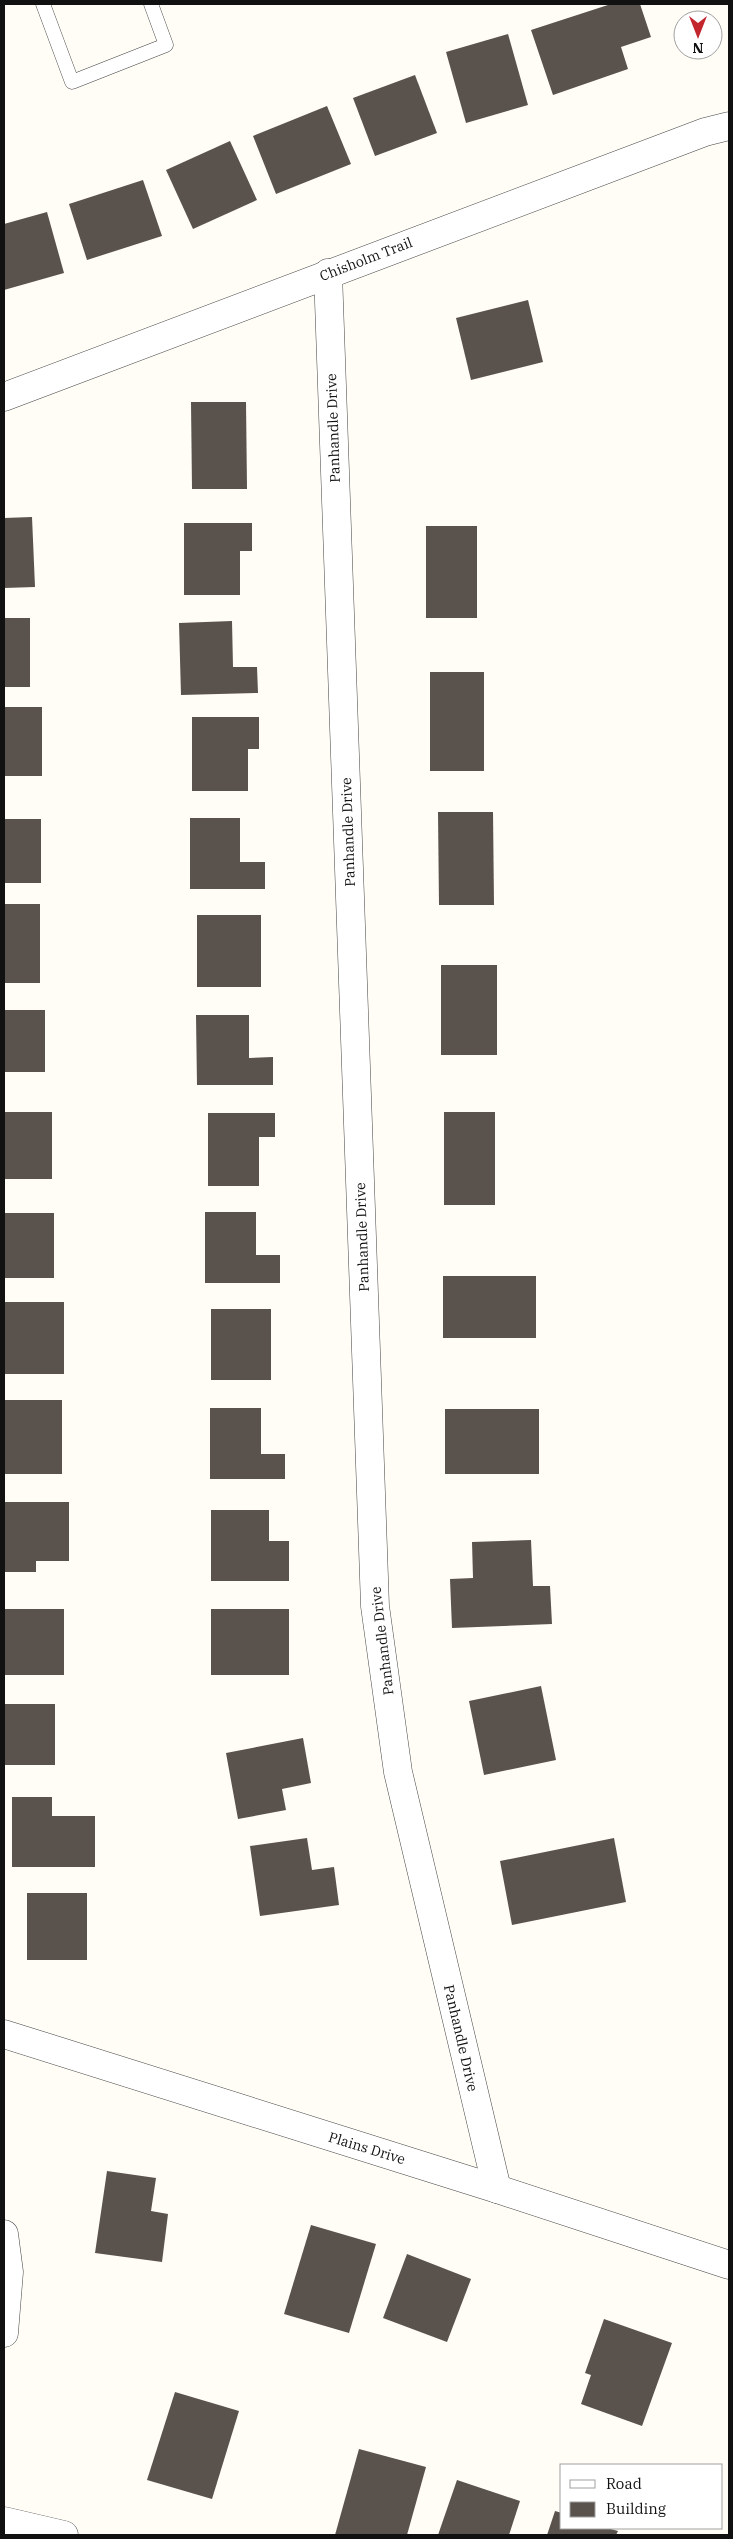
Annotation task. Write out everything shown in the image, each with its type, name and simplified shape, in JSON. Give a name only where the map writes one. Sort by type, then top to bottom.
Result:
[{"type":"street","name":"Chisholm Trail","points":[[4,397],[705,132],[729,126]]},
{"type":"street","name":"Panhandle Drive","points":[[328,273],[375,1606],[398,1772],[497,2189]]},
{"type":"street","name":"Plains Drive","points":[[4,2034],[497,2189],[729,2265]]},
{"type":"street","points":[[4,2234],[9,2272],[4,2333]]},
{"type":"street","points":[[4,2520],[64,2535]]},
{"type":"lane","points":[[43,4],[72,82],[166,45],[151,4]]},
{"type":"building","points":[[611,4],[640,4],[651,37],[621,47],[628,69],[553,95],[531,30]]},
{"type":"building","points":[[508,34],[528,105],[466,123],[446,52]]},
{"type":"building","points":[[415,75],[437,133],[375,156],[353,98]]},
{"type":"building","points":[[327,106],[351,164],[276,194],[253,136]]},
{"type":"building","points":[[230,141],[257,200],[193,229],[166,170]]},
{"type":"building","points":[[143,180],[162,236],[87,260],[69,204]]},
{"type":"building","points":[[47,212],[64,273],[4,290],[4,224]]},
{"type":"building","points":[[528,300],[543,362],[471,380],[456,318]]},
{"type":"building","points":[[191,402],[246,402],[247,489],[192,489]]},
{"type":"building","points":[[32,517],[35,587],[4,588],[4,518]]},
{"type":"building","points":[[184,523],[252,523],[252,551],[240,551],[240,595],[184,595]]},
{"type":"building","points":[[426,526],[477,526],[477,618],[426,618]]},
{"type":"building","points":[[4,618],[30,618],[30,687],[4,687]]},
{"type":"building","points":[[232,621],[233,667],[257,667],[258,693],[181,695],[179,623]]},
{"type":"building","points":[[430,672],[484,672],[484,771],[430,771]]},
{"type":"building","points":[[4,707],[42,707],[42,776],[4,776]]},
{"type":"building","points":[[192,717],[259,717],[259,749],[248,749],[248,791],[192,791]]},
{"type":"building","points":[[438,812],[493,812],[494,905],[439,905]]},
{"type":"building","points":[[190,818],[240,818],[240,862],[265,862],[265,889],[190,889]]},
{"type":"building","points":[[4,819],[41,819],[41,883],[4,883]]},
{"type":"building","points":[[4,904],[40,904],[40,983],[4,983]]},
{"type":"building","points":[[197,915],[261,915],[261,987],[197,987]]},
{"type":"building","points":[[441,965],[497,965],[497,1055],[441,1055]]},
{"type":"building","points":[[4,1010],[45,1010],[45,1072],[4,1072]]},
{"type":"building","points":[[196,1015],[249,1015],[249,1058],[273,1057],[273,1085],[197,1085]]},
{"type":"building","points":[[4,1112],[52,1112],[52,1179],[4,1179]]},
{"type":"building","points":[[444,1112],[495,1112],[495,1205],[444,1205]]},
{"type":"building","points":[[208,1113],[275,1113],[275,1137],[259,1137],[259,1186],[208,1186]]},
{"type":"building","points":[[205,1212],[256,1212],[256,1255],[280,1255],[280,1283],[205,1283]]},
{"type":"building","points":[[4,1213],[54,1213],[54,1278],[4,1278]]},
{"type":"building","points":[[443,1276],[536,1276],[536,1338],[443,1338]]},
{"type":"building","points":[[4,1302],[64,1302],[64,1374],[4,1374]]},
{"type":"building","points":[[211,1309],[271,1309],[271,1380],[211,1380]]},
{"type":"building","points":[[4,1400],[62,1400],[62,1474],[4,1474]]},
{"type":"building","points":[[210,1408],[261,1408],[261,1454],[285,1454],[285,1479],[210,1479]]},
{"type":"building","points":[[445,1409],[539,1409],[539,1474],[445,1474]]},
{"type":"building","points":[[4,1502],[69,1502],[69,1561],[36,1561],[36,1572],[4,1572]]},
{"type":"building","points":[[211,1510],[269,1510],[269,1541],[289,1541],[289,1581],[211,1581]]},
{"type":"building","points":[[531,1540],[533,1586],[550,1586],[552,1624],[452,1628],[450,1579],[473,1578],[472,1542]]},
{"type":"building","points":[[4,1609],[64,1609],[64,1675],[4,1675]]},
{"type":"building","points":[[211,1609],[289,1609],[289,1675],[211,1675]]},
{"type":"building","points":[[541,1686],[556,1760],[484,1775],[469,1701]]},
{"type":"building","points":[[4,1704],[55,1704],[55,1765],[4,1765]]},
{"type":"building","points":[[303,1738],[311,1783],[282,1789],[286,1810],[238,1819],[226,1753]]},
{"type":"building","points":[[12,1797],[52,1797],[52,1816],[95,1816],[95,1867],[12,1867]]},
{"type":"building","points":[[307,1838],[312,1870],[334,1867],[339,1905],[260,1916],[250,1846]]},
{"type":"building","points":[[614,1838],[626,1902],[512,1925],[500,1861]]},
{"type":"building","points":[[27,1893],[87,1893],[87,1960],[27,1960]]},
{"type":"building","points":[[107,2171],[156,2178],[151,2211],[168,2214],[162,2262],[95,2253]]},
{"type":"building","points":[[311,2225],[376,2244],[349,2333],[284,2314]]},
{"type":"building","points":[[407,2254],[471,2279],[447,2342],[383,2318]]},
{"type":"building","points":[[604,2319],[672,2343],[642,2426],[581,2404],[591,2375],[585,2373]]},
{"type":"building","points":[[175,2392],[239,2411],[212,2499],[147,2480]]},
{"type":"building","points":[[359,2449],[426,2467],[407,2535],[335,2535]]},
{"type":"building","points":[[457,2480],[520,2501],[509,2535],[438,2535]]},
{"type":"building","points":[[555,2511],[560,2512],[560,2529],[611,2529],[618,2531],[616,2535],[547,2535]]}]
